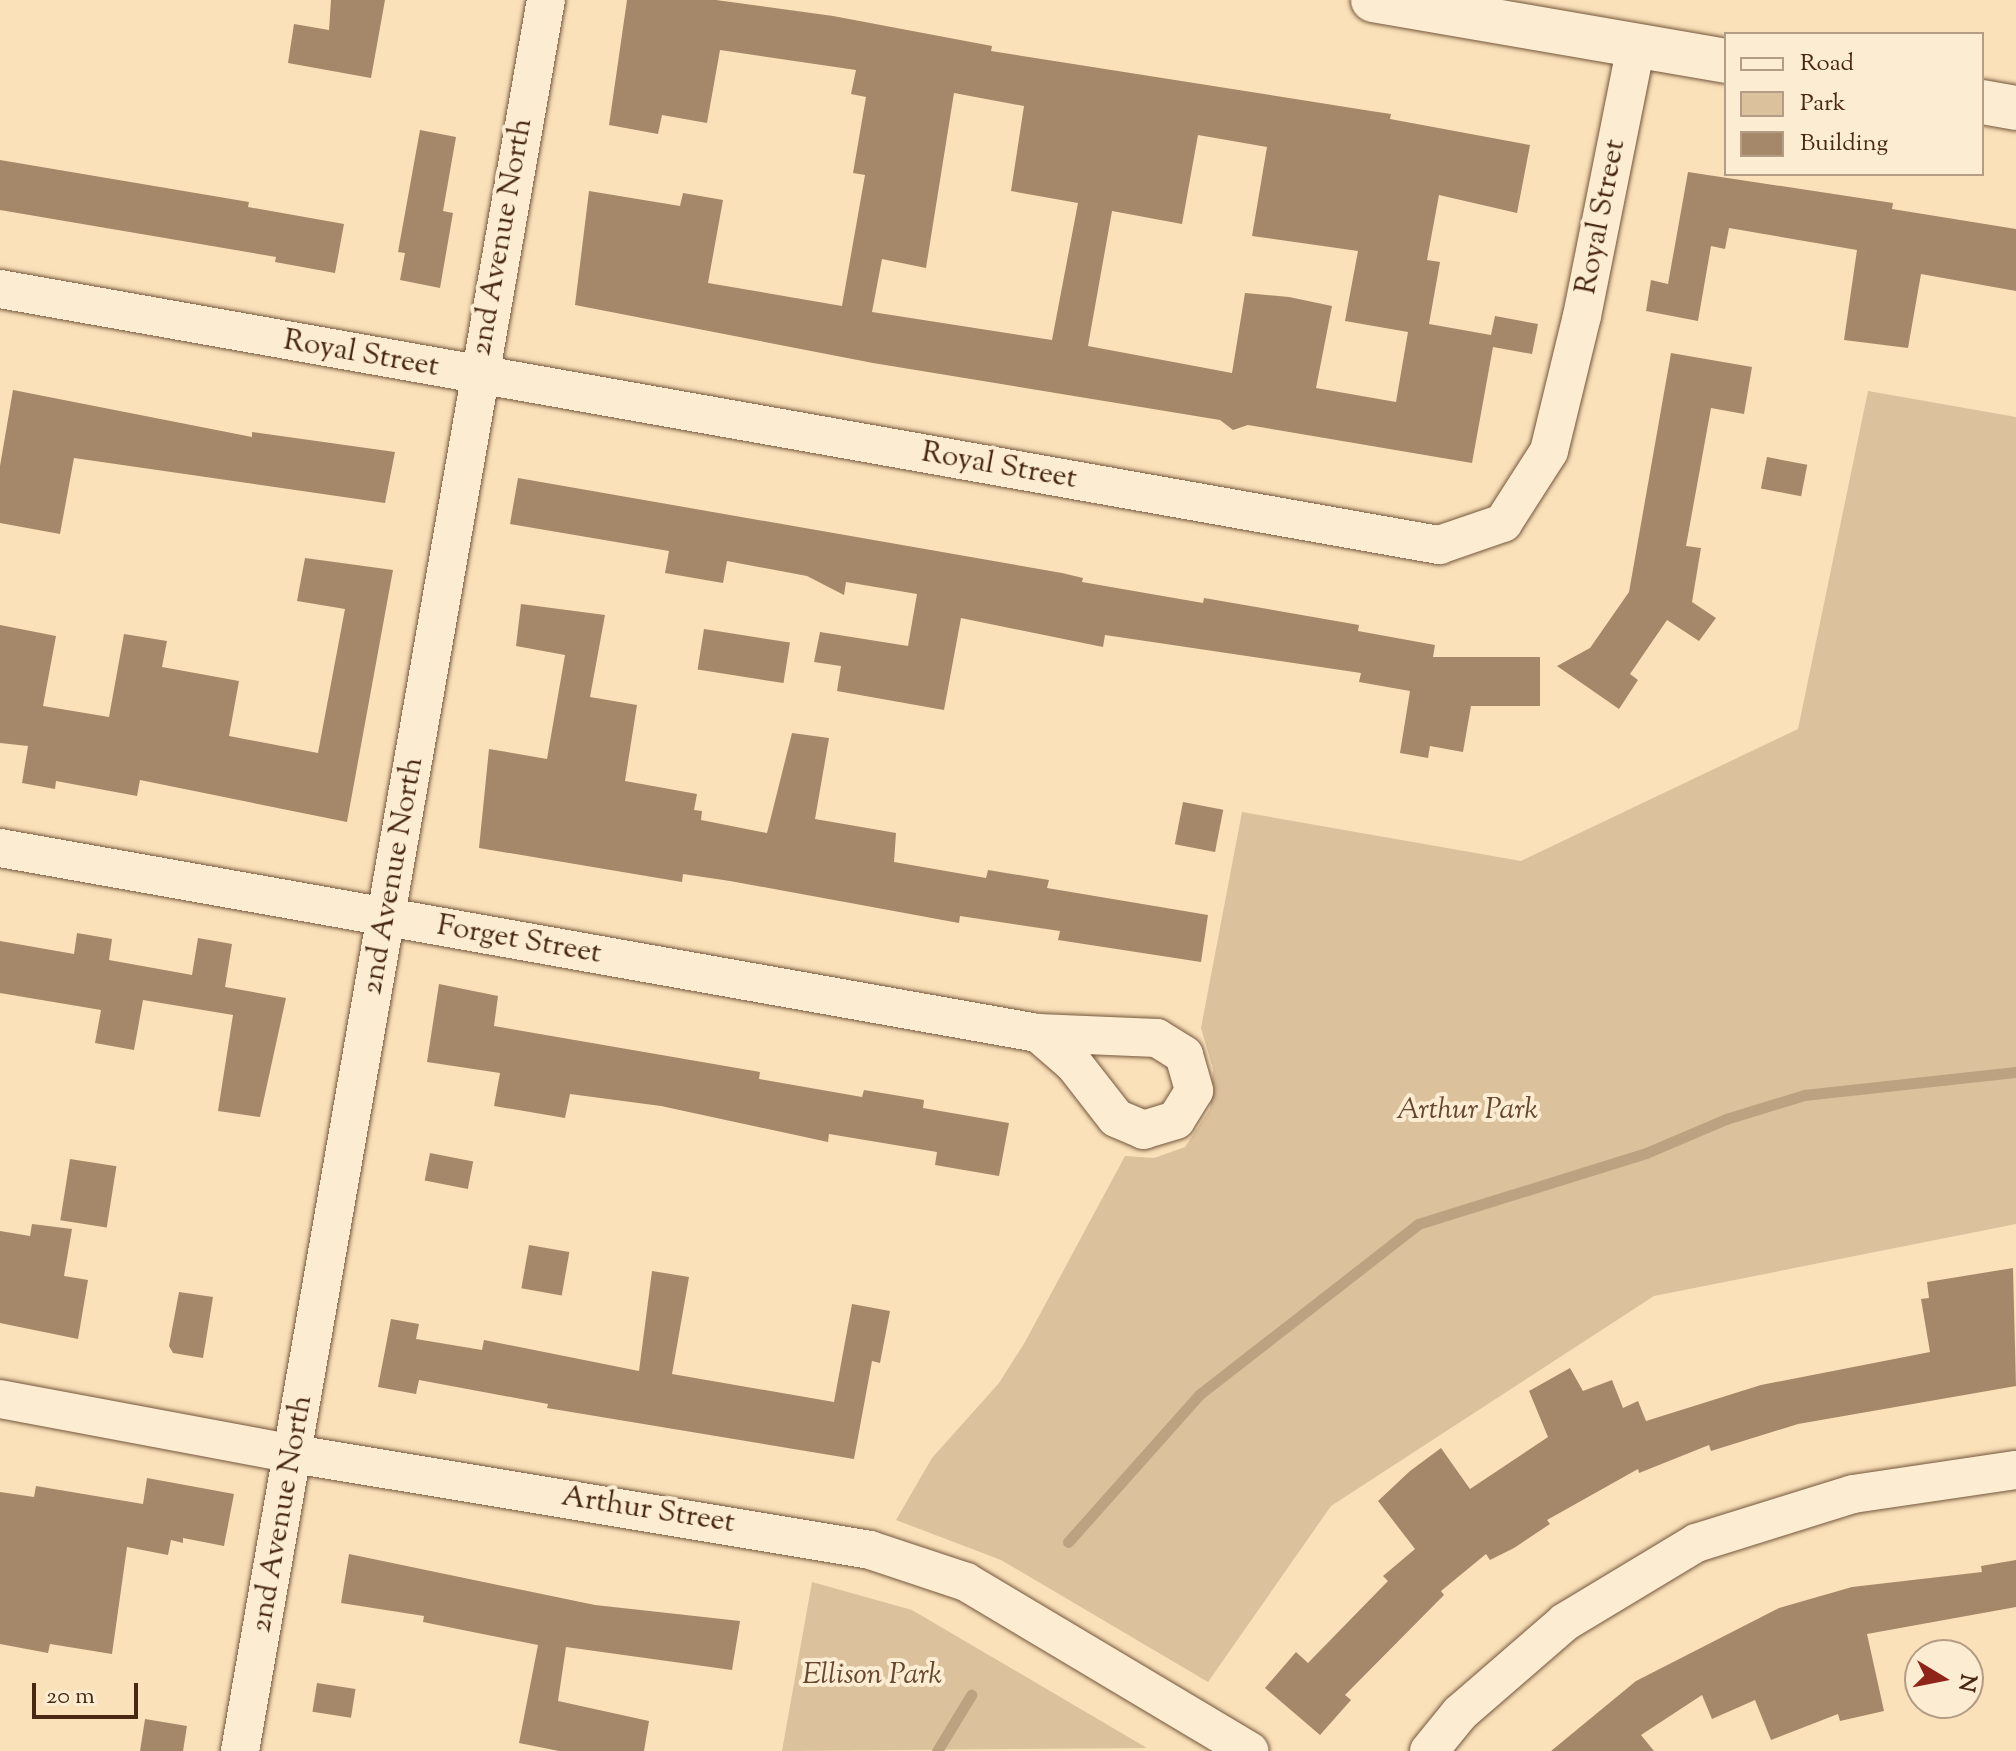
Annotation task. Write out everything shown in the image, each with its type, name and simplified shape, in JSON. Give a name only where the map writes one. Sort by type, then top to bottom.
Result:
[{"type":"street","name":"2nd Avenue North","points":[[240,1751],[294,1454],[477,376],[546,0]]},
{"type":"street","points":[[1373,0],[1463,8],[1636,46],[1724,61]]},
{"type":"street","name":"Royal Street","points":[[0,289],[1439,545],[1503,523],[1549,451],[1582,316],[1636,46]]},
{"type":"street","points":[[1984,102],[2016,108]]},
{"type":"street","name":"Forget Street","points":[[0,848],[1038,1033]]},
{"type":"street","name":"Arthur Street","points":[[0,1399],[294,1454],[805,1537],[900,1558],[966,1582],[1250,1751]]},
{"type":"street","points":[[1429,1751],[1460,1713],[1565,1622],[1696,1543],[1853,1494],[2016,1470]]},
{"type":"green space","name":"Arthur Park","points":[[1868,391],[2016,417],[2016,1224],[1654,1296],[1331,1506],[1208,1682],[1001,1560],[896,1520],[932,1458],[999,1383],[1025,1342],[1125,1156],[1154,1158],[1185,1147],[1210,1109],[1213,1069],[1201,1028],[1242,812],[1521,861],[1798,729]]},
{"type":"green space","name":"Ellison Park","points":[[812,1582],[912,1610],[1147,1748],[782,1751]]},
{"type":"building","points":[[331,0],[385,0],[371,78],[288,63],[294,24],[329,30]]},
{"type":"building","points":[[627,0],[716,0],[833,16],[992,46],[991,51],[1391,114],[1390,119],[1530,145],[1517,213],[1439,195],[1427,260],[1440,262],[1429,324],[1491,335],[1495,316],[1538,324],[1532,354],[1493,347],[1472,463],[1248,425],[1233,430],[1220,420],[873,363],[575,305],[589,191],[680,206],[683,193],[723,200],[708,283],[842,306],[865,175],[853,173],[866,97],[851,94],[856,70],[720,50],[707,123],[662,115],[658,134],[609,125]],"holes":[[[954,93],[1024,106],[1011,191],[1078,203],[1052,340],[872,312],[882,259],[926,268]],[[1198,135],[1267,147],[1252,236],[1358,251],[1345,321],[1408,332],[1396,402],[1316,388],[1332,306],[1289,297],[1245,293],[1232,373],[1088,346],[1112,211],[1182,224]]]},
{"type":"building","points":[[420,130],[456,137],[443,211],[453,213],[440,288],[400,280],[405,253],[398,252]]},
{"type":"building","points":[[0,160],[249,202],[248,207],[344,224],[335,273],[275,262],[276,257],[0,210]]},
{"type":"building","points":[[1688,172],[1893,203],[1892,209],[2016,229],[2016,291],[1921,274],[1908,348],[1844,340],[1857,250],[1729,228],[1725,249],[1711,246],[1698,321],[1646,311],[1651,280],[1668,284]]},
{"type":"building","points":[[1671,353],[1752,367],[1744,414],[1711,408],[1686,546],[1701,548],[1692,602],[1716,618],[1699,641],[1667,620],[1630,674],[1638,680],[1619,709],[1557,666],[1590,648],[1629,592]]},
{"type":"building","points":[[13,390],[252,437],[252,432],[395,452],[385,503],[74,458],[60,534],[0,523],[0,466]]},
{"type":"building","points":[[1767,457],[1807,465],[1801,496],[1761,488]]},
{"type":"building","points":[[518,478],[1062,573],[1083,578],[1082,582],[1203,603],[1204,598],[1359,625],[1358,631],[1435,645],[1433,657],[1540,657],[1540,706],[1471,706],[1463,752],[1430,746],[1428,758],[1400,753],[1410,691],[1359,682],[1361,673],[1105,635],[1103,647],[961,618],[944,710],[837,691],[841,666],[814,662],[820,632],[908,646],[917,594],[846,582],[844,595],[807,576],[727,561],[723,583],[665,573],[669,551],[510,524]]},
{"type":"building","points":[[305,558],[393,570],[347,822],[140,780],[137,796],[56,781],[55,789],[22,783],[28,746],[0,743],[0,625],[56,636],[43,706],[109,717],[124,634],[167,641],[162,667],[239,681],[229,736],[318,753],[345,609],[297,601]]},
{"type":"building","points":[[521,604],[605,615],[590,697],[637,705],[625,781],[697,794],[694,810],[702,811],[701,820],[767,833],[792,733],[829,738],[815,819],[896,833],[894,862],[986,878],[988,870],[1049,880],[1047,888],[1208,915],[1201,962],[1058,940],[1060,931],[960,916],[959,923],[730,881],[683,874],[682,882],[479,848],[489,749],[547,759],[565,655],[516,646]]},
{"type":"building","points":[[704,629],[790,643],[784,683],[698,669]]},
{"type":"building","points":[[1183,802],[1223,810],[1215,852],[1175,844]]},
{"type":"building","points":[[77,933],[112,939],[109,960],[192,975],[198,938],[232,944],[225,987],[286,998],[260,1117],[218,1111],[233,1015],[143,1000],[134,1050],[95,1043],[101,1010],[0,993],[0,941],[74,954]]},
{"type":"building","points":[[439,984],[498,996],[494,1026],[760,1072],[759,1079],[862,1097],[864,1090],[924,1100],[923,1108],[1009,1123],[999,1176],[935,1165],[937,1152],[829,1134],[828,1142],[661,1106],[570,1094],[565,1118],[494,1106],[500,1073],[427,1062]]},
{"type":"building","points":[[430,1153],[473,1161],[468,1189],[425,1180]]},
{"type":"building","points":[[70,1159],[116,1166],[107,1228],[60,1220]]},
{"type":"building","points":[[32,1224],[72,1229],[64,1276],[88,1280],[78,1339],[0,1323],[0,1231],[30,1236]]},
{"type":"building","points":[[529,1245],[569,1252],[562,1295],[521,1288]]},
{"type":"building","points":[[2013,1268],[2016,1386],[1798,1424],[1711,1451],[1709,1445],[1639,1473],[1638,1469],[1547,1520],[1550,1524],[1514,1548],[1490,1560],[1486,1554],[1441,1591],[1444,1595],[1345,1695],[1351,1700],[1320,1735],[1265,1688],[1296,1652],[1308,1663],[1388,1581],[1383,1576],[1415,1549],[1378,1501],[1410,1471],[1441,1448],[1470,1489],[1548,1437],[1529,1391],[1570,1368],[1583,1391],[1612,1380],[1623,1408],[1638,1401],[1646,1421],[1761,1385],[1930,1352],[1921,1299],[1929,1298],[1927,1282]]},
{"type":"building","points":[[652,1271],[689,1277],[672,1374],[834,1402],[852,1304],[890,1311],[880,1363],[872,1361],[854,1459],[547,1408],[548,1404],[419,1380],[416,1394],[378,1387],[391,1319],[419,1324],[416,1339],[482,1350],[484,1340],[639,1371]]},
{"type":"building","points":[[179,1292],[213,1297],[203,1358],[173,1353],[169,1346]]},
{"type":"building","points":[[147,1478],[234,1494],[224,1546],[183,1538],[183,1543],[171,1540],[168,1555],[127,1547],[112,1654],[50,1644],[48,1653],[0,1644],[0,1492],[34,1497],[36,1486],[143,1504]]},
{"type":"building","points":[[349,1554],[595,1605],[740,1621],[732,1670],[566,1647],[558,1701],[649,1721],[644,1751],[559,1751],[519,1743],[538,1645],[423,1622],[424,1616],[341,1603]]},
{"type":"building","points":[[2016,1560],[2016,1607],[1867,1634],[1884,1711],[1840,1721],[1838,1714],[1771,1740],[1755,1700],[1712,1719],[1702,1695],[1641,1735],[1654,1751],[1551,1751],[1636,1681],[1779,1608],[1852,1587],[1982,1572],[1981,1566]]},
{"type":"building","points":[[317,1683],[356,1689],[351,1718],[312,1712]]},
{"type":"building","points":[[145,1719],[187,1726],[183,1751],[140,1751]]},
{"type":"waterway","points":[[1068,1542],[1200,1394],[1418,1224],[1646,1153],[1726,1119],[1804,1095],[2016,1072]]},
{"type":"waterway","points":[[937,1751],[971,1695]]}]
